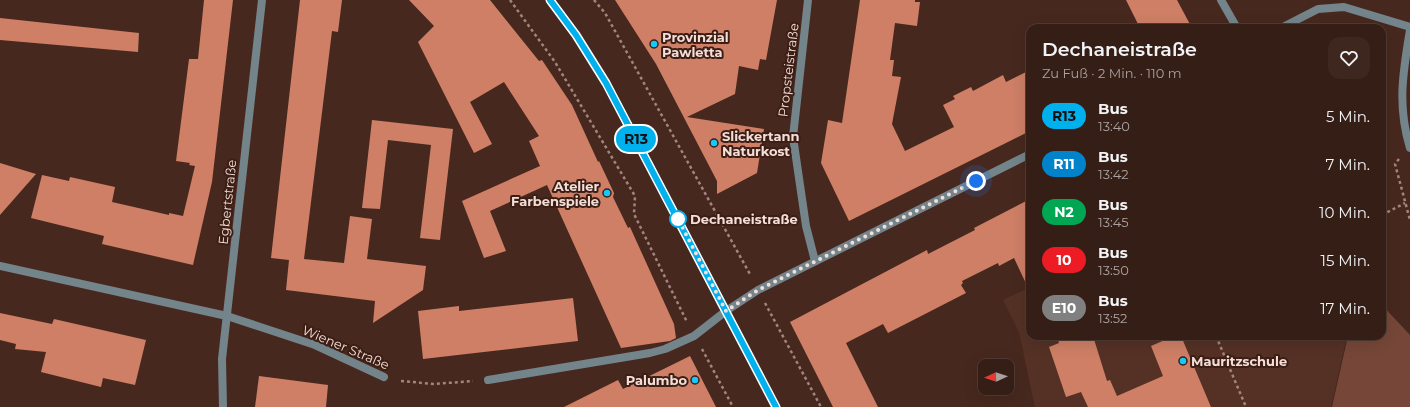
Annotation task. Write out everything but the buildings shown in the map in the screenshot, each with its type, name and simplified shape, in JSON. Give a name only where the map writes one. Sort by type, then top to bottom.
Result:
[{"type":"main road","points":[[550,0],[576,35],[606,83],[776,407]]},
{"type":"street","name":"Egbertstraße","points":[[223,407],[222,359],[226,316],[262,0]]},
{"type":"street","name":"Propsteistraße","points":[[808,0],[793,137],[806,226],[815,261]]},
{"type":"street","points":[[1221,0],[1235,24]]},
{"type":"street","points":[[1289,24],[1318,9],[1344,7],[1410,28],[1401,94],[1402,118],[1410,146]]},
{"type":"street","points":[[488,380],[650,354],[665,350],[694,336],[726,311],[758,290],[1026,156]]},
{"type":"street","name":"Wiener Straße","points":[[0,266],[226,316],[315,345],[384,377]]},
{"type":"path","points":[[510,0],[555,62],[635,196],[634,214],[694,336],[733,407]]},
{"type":"path","points":[[594,0],[605,13],[758,290],[820,407]]},
{"type":"path","points":[[1410,146],[1395,164],[1404,203],[1410,220]]},
{"type":"path","points":[[1386,213],[1404,203]]},
{"type":"path","points":[[1218,340],[1246,407]]},
{"type":"path","name":"Wiener Straße","points":[[384,377],[434,384],[488,380]]},
{"type":"shaded area","name":"Mauritzschule","points":[[1026,289],[1026,340],[1346,340],[1331,407],[1035,407],[1019,332],[1003,300]]},
{"type":"shaded area","points":[[1386,309],[1410,335],[1410,407],[1332,407],[1347,340],[1386,340]]},
{"type":"bus line","name":"R13","points":[[550,0],[576,35],[606,83],[776,407]]},
{"type":"place","name":"Provinzial Pawletta","points":[[654,44]]},
{"type":"place","name":"Slickertann Naturkost","points":[[714,143]]},
{"type":"place","name":"Atelier Farbenspiele","points":[[607,193]]},
{"type":"place","name":"Dechaneistraße","points":[[678,219]]},
{"type":"place","name":"Mauritzschule","points":[[1183,361]]},
{"type":"place","name":"Palumbo","points":[[695,380]]},
{"type":"route","points":[[678,219],[677,217],[726,311],[758,290],[976,181]]}]
